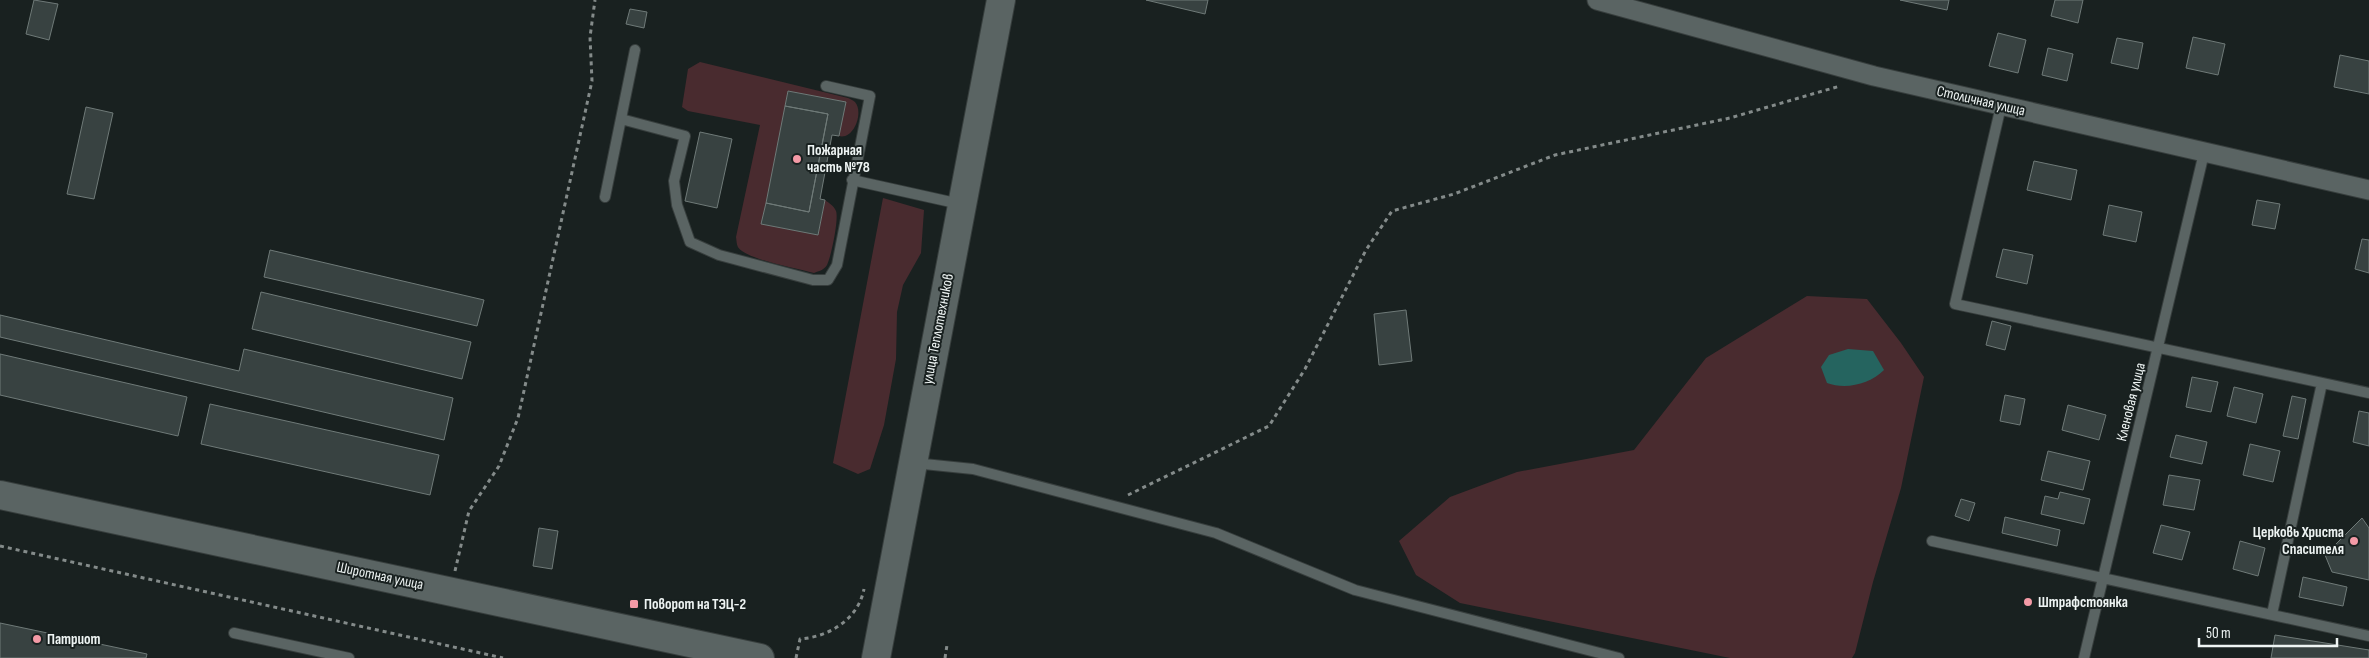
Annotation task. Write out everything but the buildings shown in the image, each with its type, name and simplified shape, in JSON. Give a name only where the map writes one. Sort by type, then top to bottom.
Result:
[{"type":"street","name":"улица Теплотехников","points":[[876,658],[1000,0]]},
{"type":"street","name":"Столичная улица","points":[[1597,0],[1874,76],[2204,154],[2369,190]]},
{"type":"street","name":"Широтная улица","points":[[0,495],[760,658]]},
{"type":"lane","points":[[605,197],[635,50]]},
{"type":"lane","points":[[621,119],[685,136],[674,181],[677,205],[690,242],[719,255],[812,280],[828,280],[837,265],[852,180],[870,96],[826,86]]},
{"type":"lane","points":[[2001,106],[1955,304],[2159,350],[2369,393]]},
{"type":"lane","name":"Кленовая улица","points":[[2084,658],[2159,350],[2204,154]]},
{"type":"lane","points":[[852,180],[962,204]]},
{"type":"lane","points":[[2272,614],[2322,383]]},
{"type":"lane","points":[[913,463],[972,469],[1216,533],[1355,590],[1619,658]]},
{"type":"lane","points":[[1932,541],[2369,636]]},
{"type":"lane","points":[[234,633],[349,658]]},
{"type":"path","points":[[450,591],[469,511],[499,466],[518,418],[592,81],[590,37],[595,0]]},
{"type":"path","points":[[1108,506],[1269,426],[1305,369],[1366,250],[1392,210],[1454,194],[1555,155],[1730,118],[1874,76]]},
{"type":"path","points":[[0,546],[503,658]]},
{"type":"path","points":[[796,658],[800,639],[811,638],[832,630],[851,615],[858,605],[865,584]]},
{"type":"path","points":[[945,658],[947,645]]},
{"type":"shaded area","points":[[700,62],[848,98],[858,106],[858,118],[853,130],[849,134],[839,136],[846,102],[788,91],[762,224],[818,235],[825,200],[828,202],[833,206],[837,215],[831,254],[827,265],[823,269],[814,273],[776,264],[748,255],[738,246],[736,237],[760,125],[688,111],[682,107],[688,69]]},
{"type":"shaded area","points":[[883,198],[924,210],[921,253],[903,285],[897,312],[896,359],[884,425],[870,469],[858,474],[833,463]]},
{"type":"shaded area","points":[[1807,296],[1867,299],[1924,377],[1901,488],[1852,658],[1730,658],[1460,603],[1416,575],[1399,541],[1450,497],[1517,472],[1634,450],[1706,358]]},
{"type":"water","points":[[1848,349],[1873,351],[1884,370],[1872,379],[1850,386],[1827,383],[1821,367],[1829,355]]},
{"type":"place","name":"Пожарная часть №78","points":[[797,159]]},
{"type":"place","name":"Церковь Христа Спасителя","points":[[2354,541]]},
{"type":"place","name":"Штрафстоянка","points":[[2028,602]]},
{"type":"place","name":"Поворот на ТЭЦ-2","points":[[634,604]]},
{"type":"place","name":"Патриот","points":[[37,639]]}]
